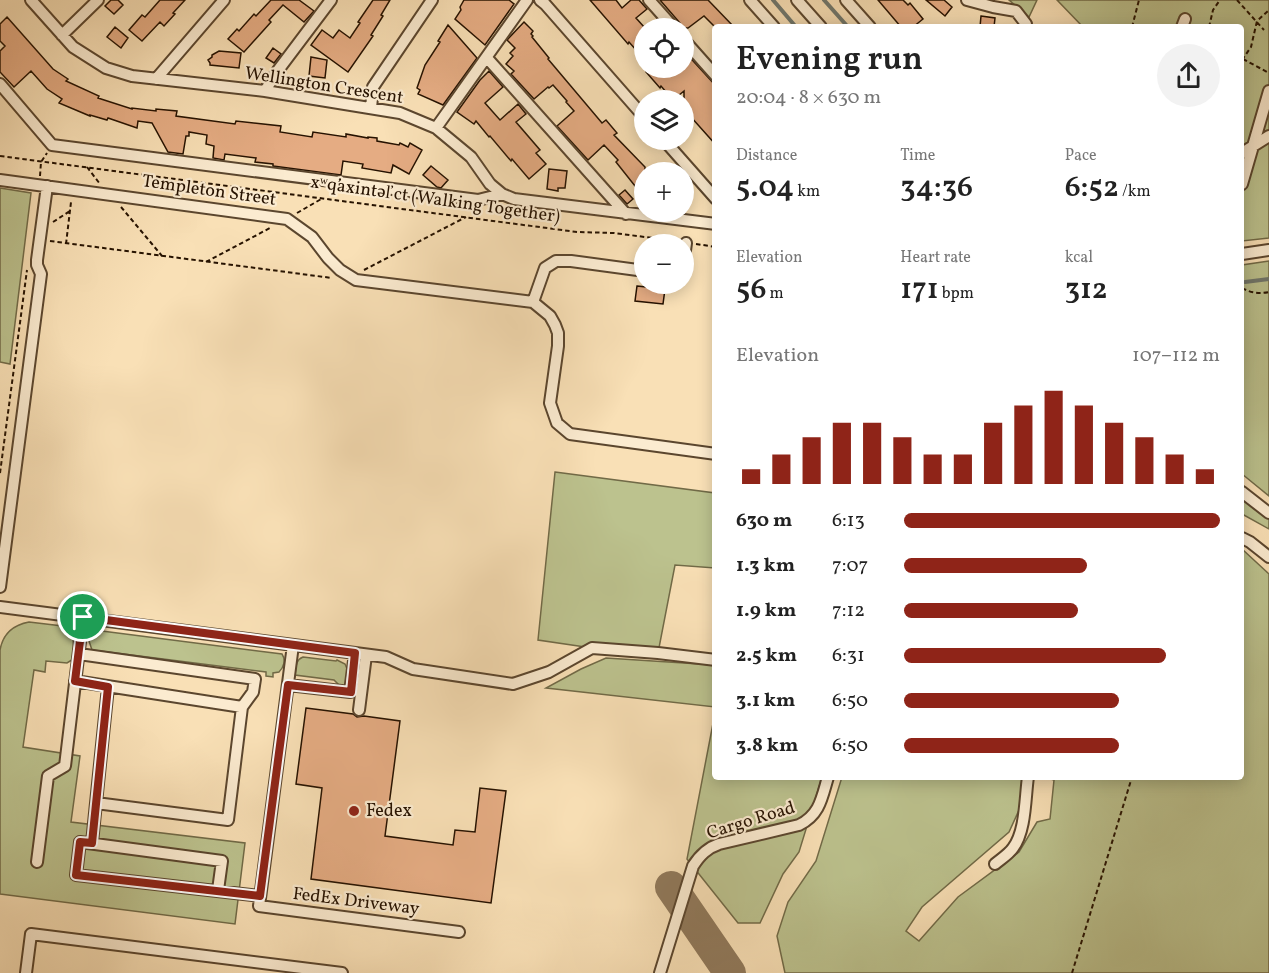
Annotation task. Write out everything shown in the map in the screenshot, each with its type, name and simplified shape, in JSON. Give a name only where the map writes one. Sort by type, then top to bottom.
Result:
[{"type":"street","name":"Wellington Crescent","points":[[31,0],[73,47],[106,68],[132,76],[265,91],[400,113],[436,128],[471,158],[490,184],[502,194]]},
{"type":"street","points":[[62,35],[98,0]]},
{"type":"street","points":[[156,79],[224,0]]},
{"type":"street","points":[[265,91],[331,0]]},
{"type":"street","points":[[371,108],[374,87],[432,0]]},
{"type":"street","points":[[436,128],[527,0]]},
{"type":"street","points":[[540,0],[634,105]]},
{"type":"street","points":[[649,0],[665,18]]},
{"type":"street","points":[[750,0],[771,24]]},
{"type":"street","points":[[798,0],[818,24]]},
{"type":"street","points":[[846,0],[867,24]]},
{"type":"street","points":[[967,0],[1016,11],[1026,24]]},
{"type":"street","points":[[694,51],[712,72]]},
{"type":"street","points":[[487,58],[626,214]]},
{"type":"street","points":[[0,84],[52,145],[478,200],[502,194],[514,199],[712,224]]},
{"type":"street","points":[[1244,177],[1269,91]]},
{"type":"street","points":[[1244,152],[1269,136]]},
{"type":"street","points":[[673,150],[712,194]]},
{"type":"street","name":"Templeton Street","points":[[0,180],[287,219],[312,237],[340,270],[356,280],[533,302]]},
{"type":"street","points":[[0,587],[41,274],[37,265],[43,185]]},
{"type":"street","points":[[1244,254],[1269,250]]},
{"type":"street","points":[[634,270],[571,261],[556,261],[545,268],[533,302],[550,316],[558,333],[550,403],[557,423],[570,434],[712,453]]},
{"type":"street","points":[[1244,494],[1269,513]]},
{"type":"street","points":[[1244,539],[1269,557]]},
{"type":"street","points":[[0,607],[386,657],[413,669],[513,684],[549,672],[592,648],[712,660]]},
{"type":"street","points":[[37,862],[48,776],[65,766],[83,617]]},
{"type":"street","points":[[218,890],[222,861],[80,842],[76,875],[260,896],[293,645]]},
{"type":"street","points":[[79,654],[255,679],[253,692],[242,707],[228,820],[96,802]]},
{"type":"street","points":[[288,685],[351,692],[360,654]]},
{"type":"street","points":[[359,710],[360,654]]},
{"type":"street","points":[[75,681],[242,707]]},
{"type":"street","points":[[92,843],[108,687]]},
{"type":"street","name":"Cargo Road","points":[[660,973],[693,866],[701,855],[709,848],[719,844],[800,825],[811,819],[820,805],[827,780]]},
{"type":"street","points":[[995,864],[1011,851],[1018,838],[1028,780]]},
{"type":"street","name":"FedEx Driveway","points":[[260,896],[259,906],[459,932]]},
{"type":"street","points":[[26,973],[32,934],[342,973]]},
{"type":"path","points":[[1133,24],[1139,0]]},
{"type":"path","points":[[1210,24],[1213,10],[1220,0]]},
{"type":"path","points":[[1237,0],[1264,30]]},
{"type":"path","points":[[1244,58],[1251,47],[1257,21],[1269,10]]},
{"type":"path","points":[[1244,60],[1269,73]]},
{"type":"path","name":"xʷq̓axintəl̕ ct (Walking Together)","points":[[0,156],[577,232],[634,236]]},
{"type":"path","points":[[41,162],[43,185]]},
{"type":"path","points":[[87,167],[105,190]]},
{"type":"path","points":[[66,244],[73,190]]},
{"type":"path","points":[[292,216],[323,198]]},
{"type":"path","points":[[118,202],[162,256]]},
{"type":"path","points":[[41,235],[70,211]]},
{"type":"path","points":[[357,273],[466,217]]},
{"type":"path","points":[[206,262],[277,223]]},
{"type":"path","points":[[41,235],[66,244],[333,278]]},
{"type":"path","name":"xʷq̓axintəl̕ ct (Walking Together)","points":[[694,244],[712,246]]},
{"type":"path","points":[[0,473],[28,262]]},
{"type":"path","points":[[1244,289],[1252,292],[1269,292]]},
{"type":"path","points":[[1072,973],[1131,780]]},
{"type":"green space","points":[[1009,0],[1037,0],[1029,17]]},
{"type":"green space","points":[[1057,0],[1269,0],[1269,238],[1244,241],[1244,24],[1080,24]]},
{"type":"green space","points":[[0,188],[31,193],[10,364],[0,362]]},
{"type":"green space","points":[[1269,261],[1269,496],[1244,476],[1244,265]]},
{"type":"green space","points":[[555,472],[712,493],[712,568],[675,565],[658,653],[592,648],[538,640]]},
{"type":"green space","points":[[1244,496],[1269,514],[1269,529],[1244,515]]},
{"type":"green space","points":[[1244,551],[1269,574],[1269,973],[785,973],[777,936],[788,902],[816,861],[841,780],[1023,780],[1020,808],[1009,832],[922,907],[906,931],[919,941],[958,897],[1019,852],[1037,822],[1050,819],[1054,780],[1244,780]]},
{"type":"green space","points":[[29,622],[71,627],[74,630],[75,658],[67,663],[46,661],[45,672],[34,670],[23,747],[80,756],[71,822],[245,843],[235,924],[0,894],[0,650],[6,634],[18,625]]},
{"type":"green space","points":[[94,630],[282,654],[284,663],[279,672],[273,673],[273,677],[266,676],[266,672],[92,650],[89,641]]},
{"type":"green space","points":[[303,657],[337,660],[345,664],[348,671],[345,687],[340,686],[334,680],[295,675],[297,662]]},
{"type":"green space","points":[[606,658],[712,665],[712,707],[546,688]]},
{"type":"green space","points":[[712,729],[712,780],[821,780],[799,852],[783,874],[760,923],[738,923],[687,859]]},
{"type":"building","points":[[111,0],[118,0],[123,5],[114,14],[105,6]]},
{"type":"building","points":[[160,0],[185,0],[164,26],[160,22],[142,41],[129,30]]},
{"type":"building","points":[[271,0],[299,0],[314,11],[304,22],[283,5],[244,52],[228,39]]},
{"type":"building","points":[[373,0],[390,0],[371,35],[373,36],[348,72],[311,45],[322,30],[333,38],[339,30],[350,38]]},
{"type":"building","points":[[464,0],[509,0],[514,4],[485,45],[455,19]]},
{"type":"building","points":[[590,0],[616,0],[622,8],[631,0],[639,0],[647,9],[634,18],[634,48],[629,42],[628,44]]},
{"type":"building","points":[[660,0],[708,0],[731,24],[712,24],[704,16],[694,24],[694,18],[676,18]]},
{"type":"building","points":[[878,0],[903,0],[908,5],[910,3],[923,19],[917,24],[898,24]]},
{"type":"building","points":[[926,0],[944,0],[952,7],[945,16]]},
{"type":"building","points":[[981,16],[995,18],[994,24],[980,24]]},
{"type":"building","points":[[7,17],[53,69],[68,79],[66,81],[99,96],[98,98],[132,109],[177,111],[176,116],[235,124],[236,121],[281,126],[280,132],[312,137],[313,132],[346,137],[346,134],[377,138],[377,141],[399,145],[400,143],[408,147],[410,143],[422,150],[409,174],[393,165],[391,173],[362,168],[363,164],[343,161],[341,175],[273,166],[273,164],[255,162],[256,158],[225,154],[224,160],[213,158],[214,146],[206,144],[207,135],[189,132],[189,136],[186,136],[183,154],[168,152],[152,123],[138,121],[137,128],[108,118],[107,120],[90,116],[59,103],[62,99],[47,89],[31,71],[14,87],[0,72],[0,51],[5,46],[0,41],[0,24]]},
{"type":"building","points":[[524,22],[533,31],[532,37],[548,59],[602,123],[606,120],[617,133],[614,135],[640,162],[634,162],[634,185],[616,162],[618,160],[604,145],[588,160],[557,126],[574,111],[553,85],[534,99],[511,74],[514,71],[506,64],[513,56],[510,53],[515,48],[507,40]]},
{"type":"building","points":[[448,25],[477,58],[443,105],[418,94],[420,90],[417,88],[425,65]]},
{"type":"building","points":[[115,27],[128,38],[121,48],[107,37]]},
{"type":"building","points":[[273,48],[281,54],[274,63],[266,58]]},
{"type":"building","points":[[219,51],[241,53],[239,68],[210,65],[208,60]]},
{"type":"building","points":[[311,57],[327,60],[325,78],[309,76]]},
{"type":"building","points":[[694,62],[712,82],[712,141],[694,120],[694,90],[664,90],[661,86],[660,88],[651,78],[694,78]]},
{"type":"building","points":[[489,71],[503,87],[485,103],[500,120],[518,104],[526,114],[516,122],[540,150],[536,153],[546,164],[529,179],[476,121],[474,124],[457,112]]},
{"type":"building","points":[[431,166],[448,180],[441,188],[423,175]]},
{"type":"building","points":[[549,169],[567,171],[565,188],[558,188],[558,191],[547,189]]},
{"type":"building","points":[[625,190],[633,199],[627,204],[619,195]]},
{"type":"building","points":[[636,294],[664,294],[663,304],[635,301]]},
{"type":"building","name":"Fedex","points":[[306,708],[353,714],[357,717],[400,721],[385,836],[453,845],[455,830],[475,832],[480,788],[506,791],[491,903],[311,879],[322,788],[296,784]]},
{"type":"waterway","points":[[773,0],[793,24]]},
{"type":"waterway","points":[[824,0],[845,24]]},
{"type":"waterway","points":[[1245,282],[1269,279]]},
{"type":"taxiway","points":[[671,887],[730,973]]},
{"type":"place","name":"Fedex","points":[[354,811]]},
{"type":"route","points":[[83,617],[355,653],[351,692],[288,685],[260,896],[76,875],[80,842],[92,843],[108,687],[75,681],[83,617]]}]
